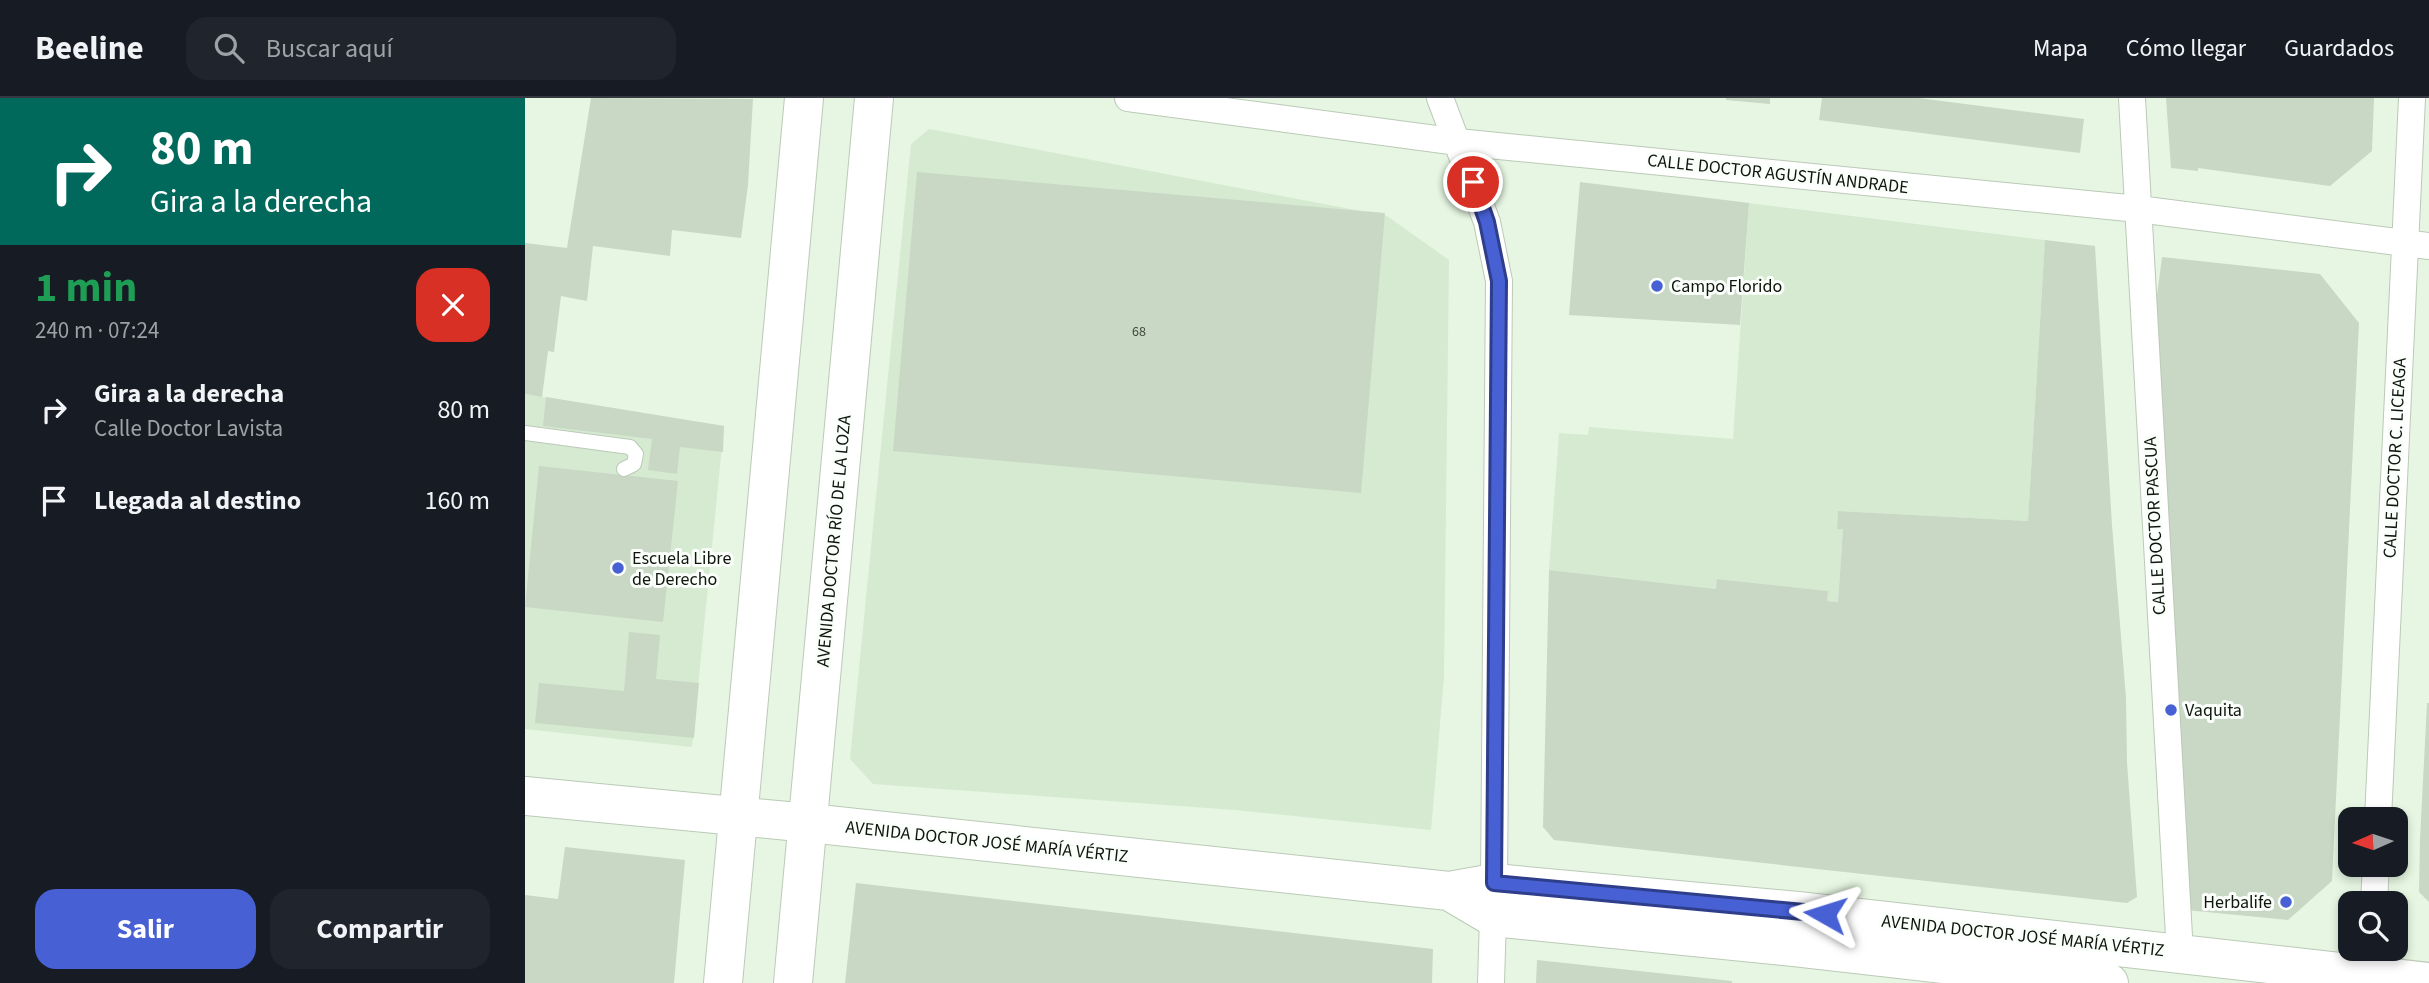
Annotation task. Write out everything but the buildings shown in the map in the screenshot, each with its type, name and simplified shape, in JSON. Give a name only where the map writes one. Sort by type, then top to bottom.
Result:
[{"type":"main road","points":[[723,983],[804,98]]},
{"type":"main road","name":"AVENIDA DOCTOR RÍO DE LA LOZA","points":[[793,983],[874,98]]},
{"type":"main road","name":"AVENIDA DOCTOR JOSÉ MARÍA VÉRTIZ","points":[[525,796],[809,823],[1450,891],[1493,900],[1796,929],[2371,969],[2429,982]]},
{"type":"main road","name":"AVENIDA DOCTOR JOSÉ MARÍA VÉRTIZ","points":[[1796,929],[2109,983]]},
{"type":"street","name":"CALLE DOCTOR AGUSTÍN ANDRADE","points":[[1128,98],[1458,142],[2138,209],[2417,244]]},
{"type":"street","points":[[1440,98],[1487,222],[1499,281],[1491,983]]},
{"type":"street","points":[[1458,142],[1462,98]]},
{"type":"street","name":"CALLE DOCTOR PASCUA","points":[[2132,98],[2179,954]]},
{"type":"street","name":"CALLE DOCTOR C. LICEAGA","points":[[2379,807],[2417,244],[2412,98]]},
{"type":"lane","points":[[525,433],[630,447],[636,454],[634,464],[624,469]]},
{"type":"shaded area","points":[[929,129],[1387,216],[1449,260],[1444,677],[1431,830],[1235,810],[873,784],[850,759],[911,144]]},
{"type":"shaded area","points":[[1749,203],[2045,240],[2028,521],[1838,511],[1837,528],[1843,529],[1838,602],[1827,601],[1827,591],[1718,579],[1716,589],[1549,570],[1559,433],[1588,435],[1589,427],[1733,439]]},
{"type":"shaded area","name":"Escuela Libre de Derecho","points":[[525,394],[724,426],[692,747],[525,729]]},
{"type":"place","name":"Campo Florido","points":[[1657,286]]},
{"type":"place","name":"Escuela Libre de Derecho","points":[[618,568]]},
{"type":"place","name":"Vaquita","points":[[2171,710]]},
{"type":"place","name":"Herbalife","points":[[2286,902]]},
{"type":"route","points":[[1473,182],[1487,222],[1499,281],[1494,883],[1825,914]]}]
